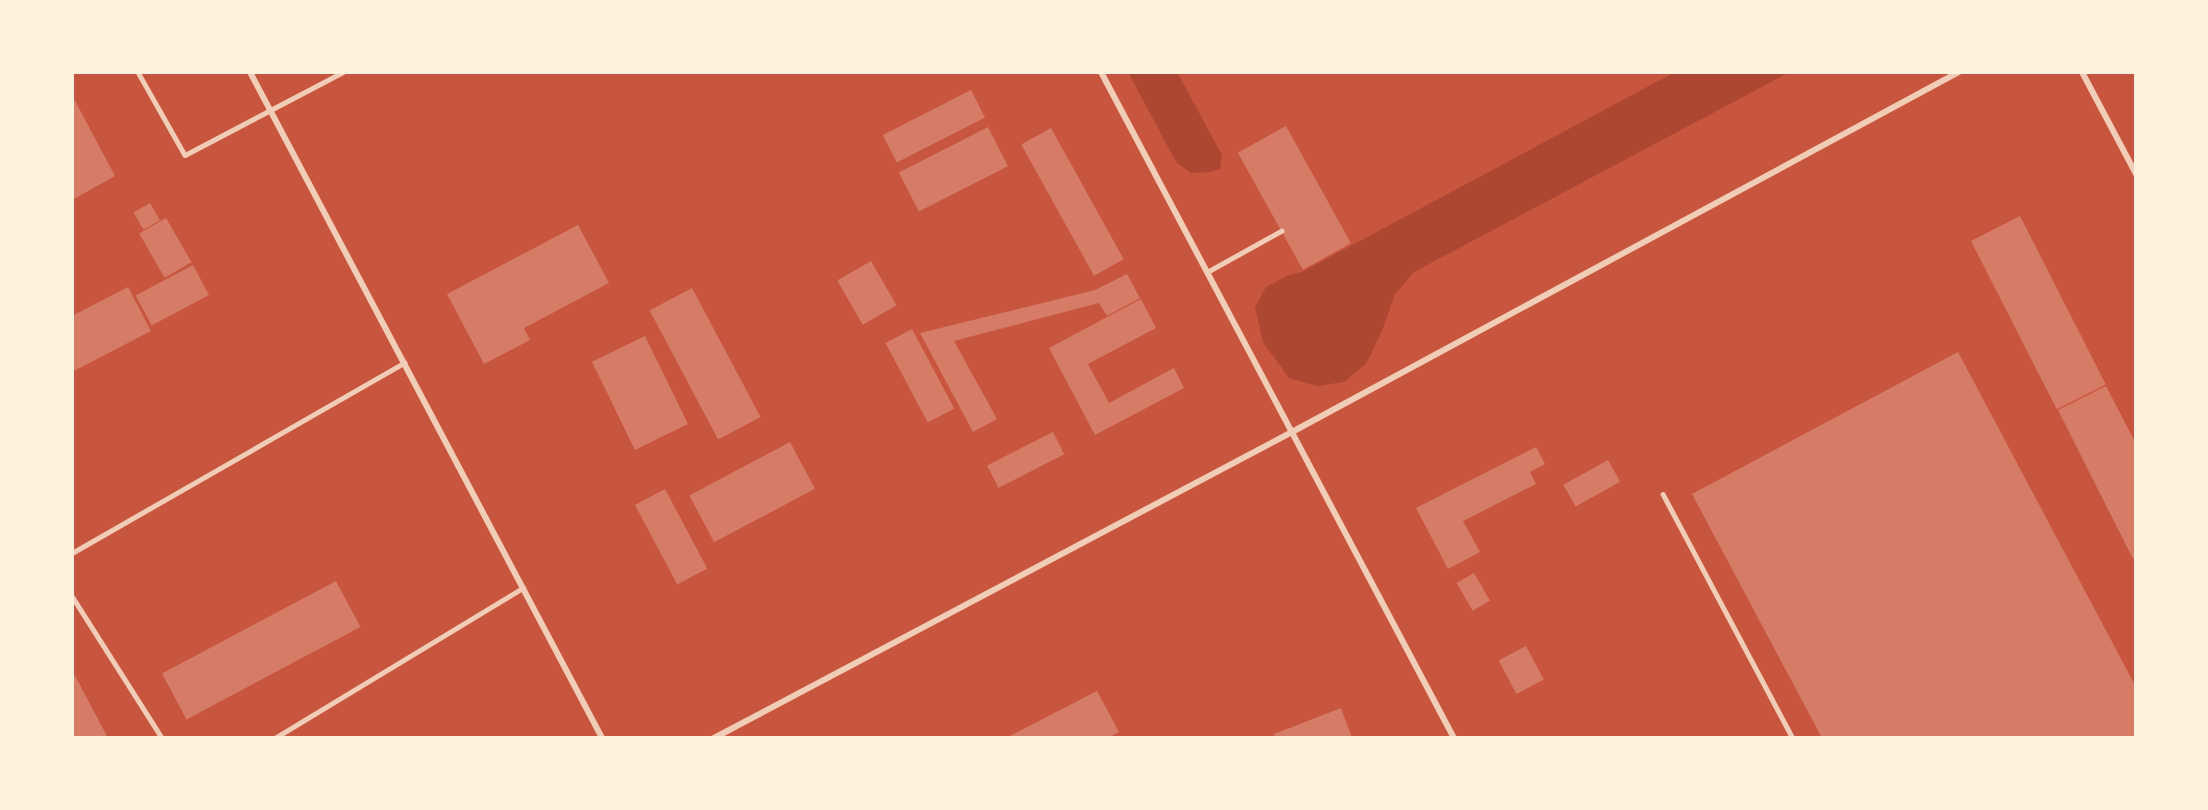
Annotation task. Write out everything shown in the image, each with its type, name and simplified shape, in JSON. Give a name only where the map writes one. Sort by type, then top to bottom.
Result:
[{"type":"street","points":[[250,72],[602,738]]},
{"type":"street","points":[[1101,72],[1454,738]]},
{"type":"street","points":[[714,738],[1292,432],[1959,72]]},
{"type":"street","points":[[2082,72],[2136,174]]},
{"type":"lane","points":[[138,72],[184,155],[269,108],[343,72]]},
{"type":"lane","points":[[1207,272],[1281,231]]},
{"type":"lane","points":[[72,553],[404,363]]},
{"type":"lane","points":[[1664,494],[1793,738]]},
{"type":"lane","points":[[275,738],[523,588]]},
{"type":"lane","points":[[72,596],[162,738]]},
{"type":"shaded area","points":[[1128,72],[1177,72],[1222,155],[1220,169],[1191,173],[1176,162]]},
{"type":"shaded area","points":[[1675,72],[1790,72],[1414,272],[1395,294],[1382,331],[1366,364],[1344,382],[1317,386],[1289,378],[1263,342],[1255,307],[1266,287],[1289,275],[1302,272]]},
{"type":"building","points":[[971,90],[985,118],[897,163],[883,135]]},
{"type":"building","points":[[72,95],[115,176],[72,200]]},
{"type":"building","points":[[1286,126],[1351,243],[1303,270],[1238,153]]},
{"type":"building","points":[[988,127],[1008,166],[919,212],[899,172]]},
{"type":"building","points":[[1051,128],[1124,259],[1094,276],[1021,144]]},
{"type":"building","points":[[150,203],[160,220],[144,230],[134,212]]},
{"type":"building","points":[[2020,216],[2106,384],[2057,409],[1971,241]]},
{"type":"building","points":[[166,218],[192,262],[165,278],[139,234]]},
{"type":"building","points":[[578,225],[609,283],[524,328],[530,340],[484,364],[447,294]]},
{"type":"building","points":[[871,261],[896,305],[863,325],[837,280]]},
{"type":"building","points":[[193,265],[209,295],[152,326],[136,296]]},
{"type":"building","points":[[1127,274],[1140,298],[1107,316],[1099,303],[954,341],[997,419],[973,432],[920,333],[1095,290]]},
{"type":"building","points":[[128,287],[151,331],[72,372],[72,316]]},
{"type":"building","points":[[692,288],[761,417],[718,439],[650,311]]},
{"type":"building","points":[[1141,299],[1156,328],[1088,364],[1109,403],[1174,368],[1184,388],[1095,435],[1049,348]]},
{"type":"building","points":[[912,329],[954,408],[928,423],[886,343]]},
{"type":"building","points":[[645,336],[688,424],[635,450],[592,362]]},
{"type":"building","points":[[1958,352],[2136,687],[2136,738],[1822,738],[1692,494]]},
{"type":"building","points":[[2106,386],[2136,444],[2136,557],[2133,559],[2058,410]]},
{"type":"building","points":[[1053,432],[1064,454],[998,488],[987,466]]},
{"type":"building","points":[[790,442],[815,489],[714,542],[689,496]]},
{"type":"building","points":[[1536,447],[1545,464],[1530,472],[1536,484],[1463,521],[1480,552],[1448,569],[1416,508]]},
{"type":"building","points":[[1608,460],[1620,482],[1576,507],[1563,485]]},
{"type":"building","points":[[665,489],[707,568],[677,584],[635,505]]},
{"type":"building","points":[[1474,573],[1490,601],[1473,611],[1457,583]]},
{"type":"building","points":[[336,581],[360,627],[186,719],[162,673]]},
{"type":"building","points":[[1526,646],[1544,680],[1516,694],[1499,661]]},
{"type":"building","points":[[72,670],[108,738],[72,738]]},
{"type":"building","points":[[1097,691],[1119,732],[1107,738],[1006,738]]},
{"type":"building","points":[[1341,708],[1352,738],[1275,738],[1274,734]]}]
